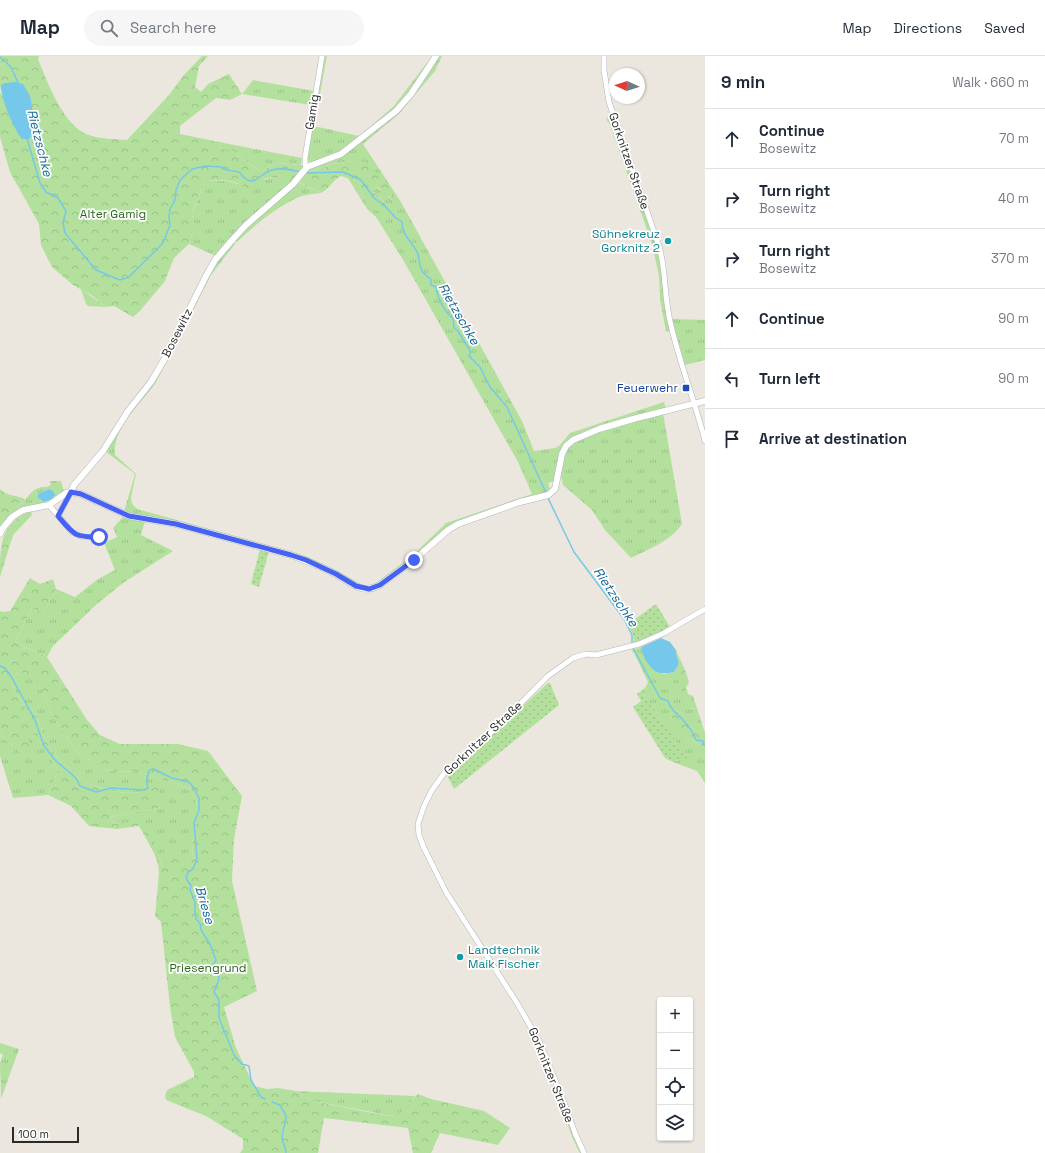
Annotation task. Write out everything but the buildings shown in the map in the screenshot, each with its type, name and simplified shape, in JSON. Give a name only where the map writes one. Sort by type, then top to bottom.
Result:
[{"type":"street","name":"Gamig","points":[[307,167],[305,164],[305,158],[322,56]]},
{"type":"street","points":[[307,167],[341,154],[396,111],[410,94],[436,56]]},
{"type":"street","name":"Gorknitzer Straße","points":[[604,56],[604,70],[609,102],[659,246],[663,265],[669,319],[705,441]]},
{"type":"street","name":"Bosewitz","points":[[58,516],[74,485],[103,451],[128,411],[151,382],[215,260],[246,225],[293,184],[307,167]]},
{"type":"street","points":[[71,492],[81,494],[129,516],[176,524],[306,560],[336,574],[356,586],[369,589],[380,585],[414,560],[448,530],[458,524],[520,502],[548,495],[555,489],[562,454],[566,446],[573,440],[606,427],[662,411],[705,401]]},
{"type":"street","name":"Bosewitz","points":[[0,534],[2,529],[12,517],[23,510],[49,505],[66,493],[71,492]]},
{"type":"street","points":[[49,505],[76,535],[83,537],[99,537]]},
{"type":"street","name":"Gorknitzer Straße","points":[[584,1153],[550,1065],[531,1025],[446,892],[424,848],[419,835],[418,824],[424,806],[432,790],[445,772],[496,728],[548,676],[573,658],[586,654],[596,655],[632,646],[664,633],[705,609]]},
{"type":"green space","name":"Alter Gamig","points":[[0,56],[39,56],[38,59],[52,91],[71,123],[89,135],[102,138],[127,140],[169,95],[183,76],[202,56],[208,56],[199,66],[195,87],[201,92],[208,84],[229,74],[242,94],[230,100],[216,98],[180,126],[180,134],[219,142],[221,148],[234,152],[260,171],[278,163],[301,165],[304,167],[295,180],[284,177],[264,179],[262,185],[252,192],[236,182],[224,180],[205,180],[192,213],[194,226],[189,244],[174,258],[165,281],[140,311],[133,317],[114,306],[106,307],[91,295],[73,285],[52,267],[41,245],[39,224],[10,172],[0,137]],"holes":[[[1,85],[30,96],[34,126],[33,132],[28,139],[0,92]]]},
{"type":"green space","points":[[325,56],[327,56],[314,126],[359,136],[393,107],[429,60],[430,61],[409,93],[394,110],[341,152],[309,162],[307,159]]},
{"type":"green space","points":[[439,56],[442,56],[435,71],[399,114],[363,144],[401,202],[522,421],[534,451],[555,448],[559,446],[570,433],[664,402],[666,409],[572,439],[554,482],[550,482],[548,484],[551,490],[548,493],[457,522],[413,559],[374,587],[363,587],[307,559],[124,512],[135,474],[105,451],[129,411],[153,383],[216,262],[233,242],[235,244],[211,275],[155,384],[129,417],[118,436],[115,445],[115,455],[136,474],[131,498],[132,504],[137,509],[293,552],[308,557],[338,571],[362,585],[369,586],[374,585],[413,555],[446,523],[532,494],[517,460],[402,258],[376,217],[367,209],[348,178],[358,182],[366,202],[392,210],[373,191],[376,187],[396,204],[386,185],[355,161],[337,163],[315,171],[308,170],[356,145],[412,95]]},
{"type":"green space","points":[[253,80],[314,91],[311,105],[242,94]]},
{"type":"green space","points":[[606,118],[611,118],[657,247],[661,266],[664,301],[670,330],[666,332],[660,299],[659,276],[652,244],[610,125]]},
{"type":"green space","points":[[219,142],[302,158],[301,165],[278,163],[260,171],[234,152],[221,148]]},
{"type":"green space","points":[[355,161],[366,162],[387,184],[398,202],[395,204],[389,196],[384,197],[381,194],[380,189],[376,187],[373,191],[392,210],[390,215],[386,217],[366,202],[358,182],[341,176],[321,193],[299,182],[308,170],[315,171],[337,163]]},
{"type":"green space","points":[[275,177],[290,177],[295,180],[216,256],[189,244],[194,226],[192,214],[205,180],[228,181],[243,185]]},
{"type":"green space","points":[[298,182],[321,193],[309,194],[289,202],[266,217],[237,242],[235,240],[247,227]]},
{"type":"green space","points":[[81,289],[106,307],[88,306]]},
{"type":"green space","points":[[672,319],[705,320],[705,360],[685,365]]},
{"type":"green space","points":[[663,413],[682,524],[666,540],[631,558],[605,530],[592,510],[563,485],[561,466],[568,447],[574,441],[600,431]]},
{"type":"green space","points":[[50,481],[61,481],[64,491],[52,500],[49,502],[18,510],[17,508],[30,494],[38,488],[48,487],[51,484]],"holes":[[[49,489],[52,490],[56,495],[52,500],[44,502],[38,498],[38,494]]]},
{"type":"green space","points":[[0,489],[3,492],[25,499],[17,508],[18,510],[11,514],[0,528]]},
{"type":"green space","points":[[31,511],[32,515],[13,535],[0,577],[0,555],[4,536],[13,522]]},
{"type":"green space","points":[[123,517],[145,521],[141,535],[173,551],[123,583],[97,604],[53,646],[47,657],[15,642],[32,608],[43,613],[56,589],[75,597],[98,579],[115,570],[104,543],[117,537],[113,528]]},
{"type":"green space","points":[[260,549],[269,551],[259,587],[251,584]]},
{"type":"green space","name":"Priesengrund","points":[[30,578],[40,584],[53,579],[56,589],[43,613],[32,608],[15,642],[47,657],[87,720],[100,735],[120,744],[178,744],[208,751],[242,796],[234,839],[232,881],[257,991],[224,1007],[236,1048],[254,1086],[267,1089],[279,1088],[295,1091],[313,1101],[388,1116],[402,1112],[418,1094],[431,1099],[484,1111],[510,1128],[498,1145],[440,1133],[431,1153],[413,1153],[408,1128],[324,1118],[318,1153],[240,1153],[243,1149],[243,1139],[206,1116],[166,1100],[165,1096],[167,1090],[194,1077],[194,1072],[175,1037],[170,1007],[161,922],[155,916],[159,873],[158,864],[154,853],[139,826],[117,829],[89,826],[71,806],[48,795],[58,770],[37,737],[31,733],[28,737],[31,749],[27,756],[22,757],[14,746],[5,740],[0,729],[0,611],[10,611]],"holes":[[[18,673],[25,673],[36,678],[51,713],[80,755],[92,761],[100,770],[137,772],[151,775],[191,790],[198,807],[192,847],[193,857],[186,861],[178,854],[162,867],[154,841],[144,824],[139,822],[114,824],[110,817],[163,807],[159,787],[144,785],[141,792],[128,793],[110,791],[82,781],[61,762],[48,745],[36,715],[32,710],[25,707],[13,688],[11,683],[13,677]]]},
{"type":"green space","points":[[656,604],[670,627],[634,643],[633,635],[628,624]]},
{"type":"green space","points":[[641,647],[641,650],[663,674],[674,672],[690,709],[697,708],[704,730],[697,731],[687,724],[683,714],[674,709],[670,714],[680,731],[686,737],[705,748],[705,783],[697,771],[673,762],[687,758],[641,691],[645,688],[648,682],[634,653],[631,650]]},
{"type":"green space","points":[[676,650],[689,682],[686,688],[688,694],[693,696],[697,708],[690,709],[675,676],[674,672],[679,664]]},
{"type":"green space","points":[[18,673],[25,673],[36,678],[51,713],[67,738],[80,755],[92,761],[100,770],[137,772],[151,775],[191,790],[198,807],[192,847],[193,857],[186,861],[162,867],[158,854],[137,822],[114,824],[110,817],[163,807],[141,792],[128,793],[110,791],[82,781],[61,762],[48,745],[36,715],[32,710],[25,707],[13,688],[11,683],[13,677]]},
{"type":"green space","points":[[548,683],[550,683],[559,705],[454,789],[447,775]]},
{"type":"green space","points":[[641,691],[688,758],[673,762],[665,758],[633,707],[641,701],[637,694]]},
{"type":"green space","points":[[674,709],[683,714],[687,724],[697,731],[704,730],[705,748],[686,737],[680,731],[670,714]]},
{"type":"green space","points":[[0,729],[5,740],[14,746],[28,737],[31,733],[37,737],[58,770],[48,795],[13,798],[0,756]]},
{"type":"green space","points":[[0,1043],[19,1049],[1,1099],[0,1063],[3,1055],[0,1053]]},
{"type":"green space","points":[[295,1091],[415,1096],[406,1109],[397,1115],[388,1116],[313,1101]]},
{"type":"green space","points":[[563,1105],[573,1135],[581,1153],[572,1135]]},
{"type":"water","points":[[15,82],[23,84],[31,99],[33,129],[31,137],[28,139],[22,139],[15,128],[8,113],[1,90],[1,85]]},
{"type":"water","points":[[49,489],[56,495],[53,499],[44,502],[38,498],[38,494]]},
{"type":"water","points":[[661,638],[670,642],[676,650],[679,664],[674,672],[657,672],[648,664],[642,653],[641,647]]},
{"type":"waterway","name":"Rietzschke","points":[[0,57],[11,67],[19,85]]},
{"type":"waterway","name":"Rietzschke","points":[[27,138],[40,183],[46,192],[58,198],[66,211],[63,223],[65,233],[96,270],[120,280],[129,277],[163,243],[170,225],[170,209],[175,200],[176,190],[180,180],[192,169],[206,166],[221,167],[227,170],[239,172],[244,178],[252,181],[275,169],[286,169],[301,172]]},
{"type":"waterway","name":"Rietzschke","points":[[307,173],[343,172],[361,180],[374,198],[402,222],[404,231],[418,254],[421,270],[431,279],[431,285],[436,287],[442,304],[453,318],[454,328],[458,331],[471,352],[469,356],[480,367],[490,387],[507,407],[546,493]]},
{"type":"waterway","name":"Rietzschke","points":[[548,498],[574,552],[624,619],[632,635],[632,644]]},
{"type":"waterway","name":"Rietzschke","points":[[633,648],[660,698],[668,701],[672,709],[688,726],[696,740],[703,741],[703,744],[705,745]]},
{"type":"waterway","name":"Briese","points":[[0,666],[5,668],[12,678],[35,720],[44,746],[55,760],[76,778],[80,786],[96,792],[111,788],[144,790],[148,788],[147,776],[150,770],[153,769],[172,778],[189,782],[194,788],[199,798],[199,810],[194,823],[197,859],[193,869],[188,872],[186,878],[191,886],[190,890],[195,902],[196,919],[200,923],[201,930],[210,944],[216,960],[212,969],[219,976],[214,992],[219,1000],[219,1018],[234,1055],[242,1064],[249,1066],[251,1080],[261,1097],[265,1099]]},
{"type":"waterway","name":"Briese","points":[[272,1102],[280,1105],[286,1116],[282,1138],[286,1153]]},
{"type":"place","name":"Sühnekreuz Gorknitz 2","points":[[668,241]]},
{"type":"place","name":"Feuerwehr","points":[[686,388]]},
{"type":"place","name":"Landtechnik Maik Fischer","points":[[460,957]]},
{"type":"route","points":[[99,537],[83,537],[76,535],[58,516],[71,492],[81,494],[101,502],[129,516],[176,524],[291,555],[306,560],[362,588],[369,589],[380,585],[414,560]]}]
